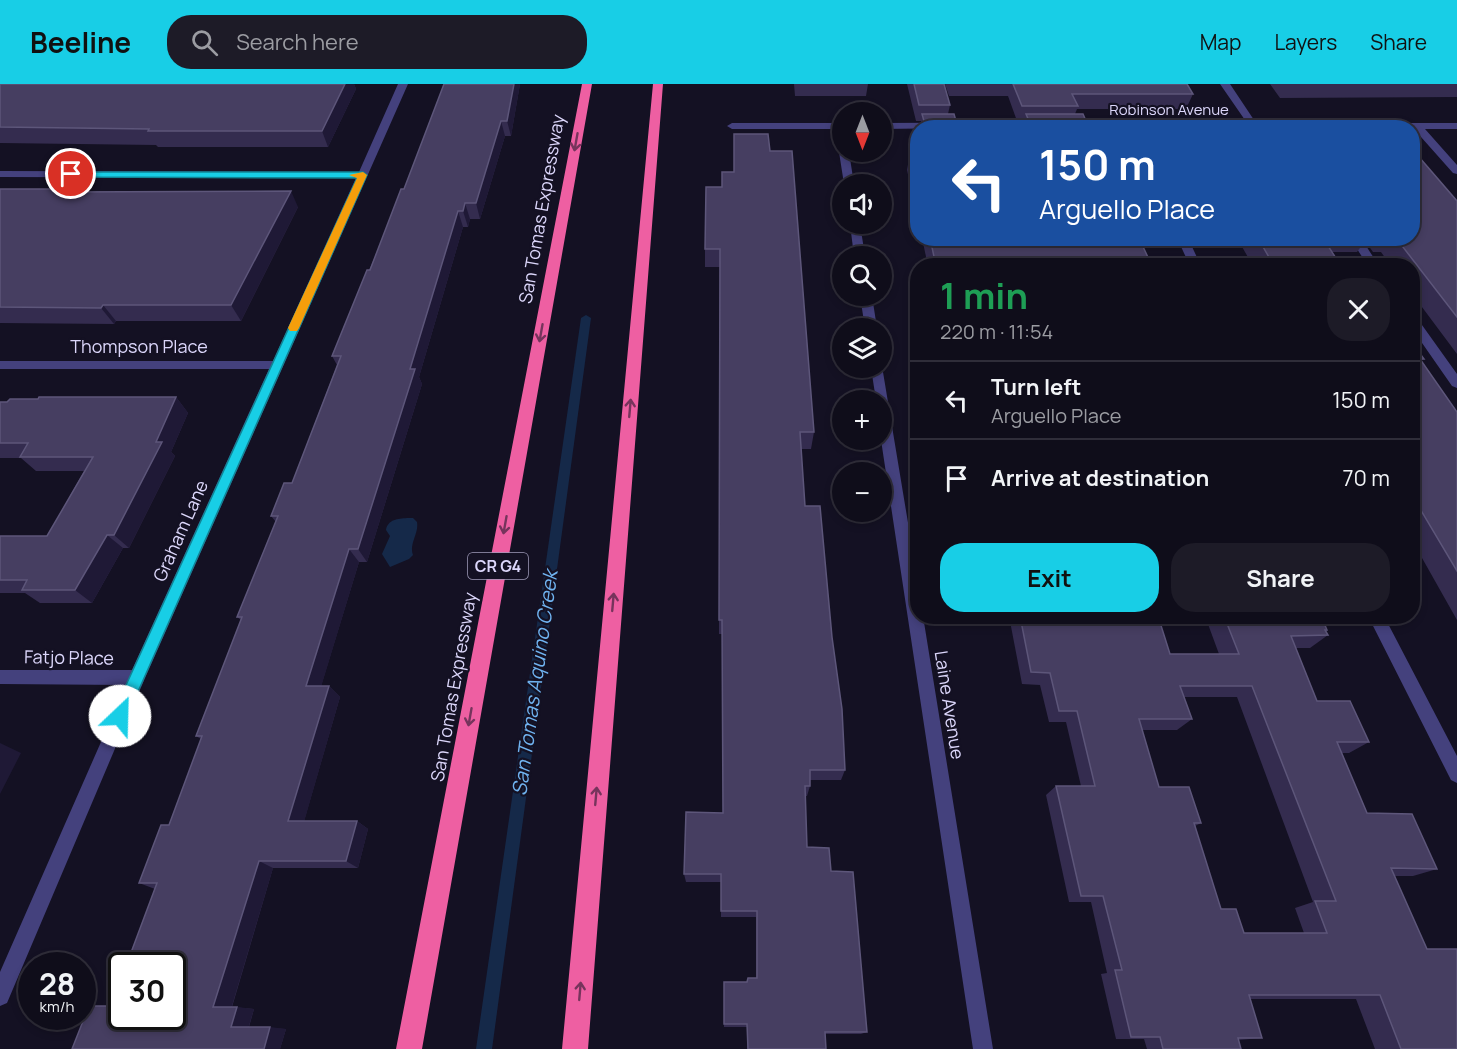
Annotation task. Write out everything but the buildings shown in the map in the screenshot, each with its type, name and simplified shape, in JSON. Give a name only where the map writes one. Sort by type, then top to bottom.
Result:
[{"type":"highway","name":"San Tomas Expressway","points":[[409,1049],[586,84]]},
{"type":"highway","points":[[575,1049],[658,84]]},
{"type":"street","name":"Graham Lane","points":[[0,996],[137,678],[403,84]]},
{"type":"street","points":[[1225,84],[1250,120]]},
{"type":"street","points":[[732,126],[832,133]]},
{"type":"street","name":"Robinson Avenue","points":[[892,126],[910,126]]},
{"type":"street","name":"Robinson Avenue","points":[[1420,126],[1457,126]]},
{"type":"street","points":[[1420,129],[1457,171]]},
{"type":"street","points":[[0,174],[363,175]]},
{"type":"street","points":[[1420,331],[1457,383]]},
{"type":"street","name":"Thompson Place","points":[[0,365],[277,364]]},
{"type":"street","name":"Laine Avenue","points":[[880,378],[910,578]]},
{"type":"street","name":"Laine Avenue","points":[[917,624],[982,1049]]},
{"type":"street","points":[[1380,624],[1457,774]]},
{"type":"street","name":"Fatjo Place","points":[[0,677],[137,678]]},
{"type":"water","points":[[413,518],[417,522],[417,531],[412,546],[413,555],[390,567],[382,554],[390,536],[386,530],[387,526],[394,520]]},
{"type":"waterway","name":"San Tomas Aquino Creek","points":[[484,1049],[586,318]]},
{"type":"slow traffic","points":[[293,328],[363,175],[354,175]]},
{"type":"route","points":[[71,174],[363,175],[120,716]]}]
